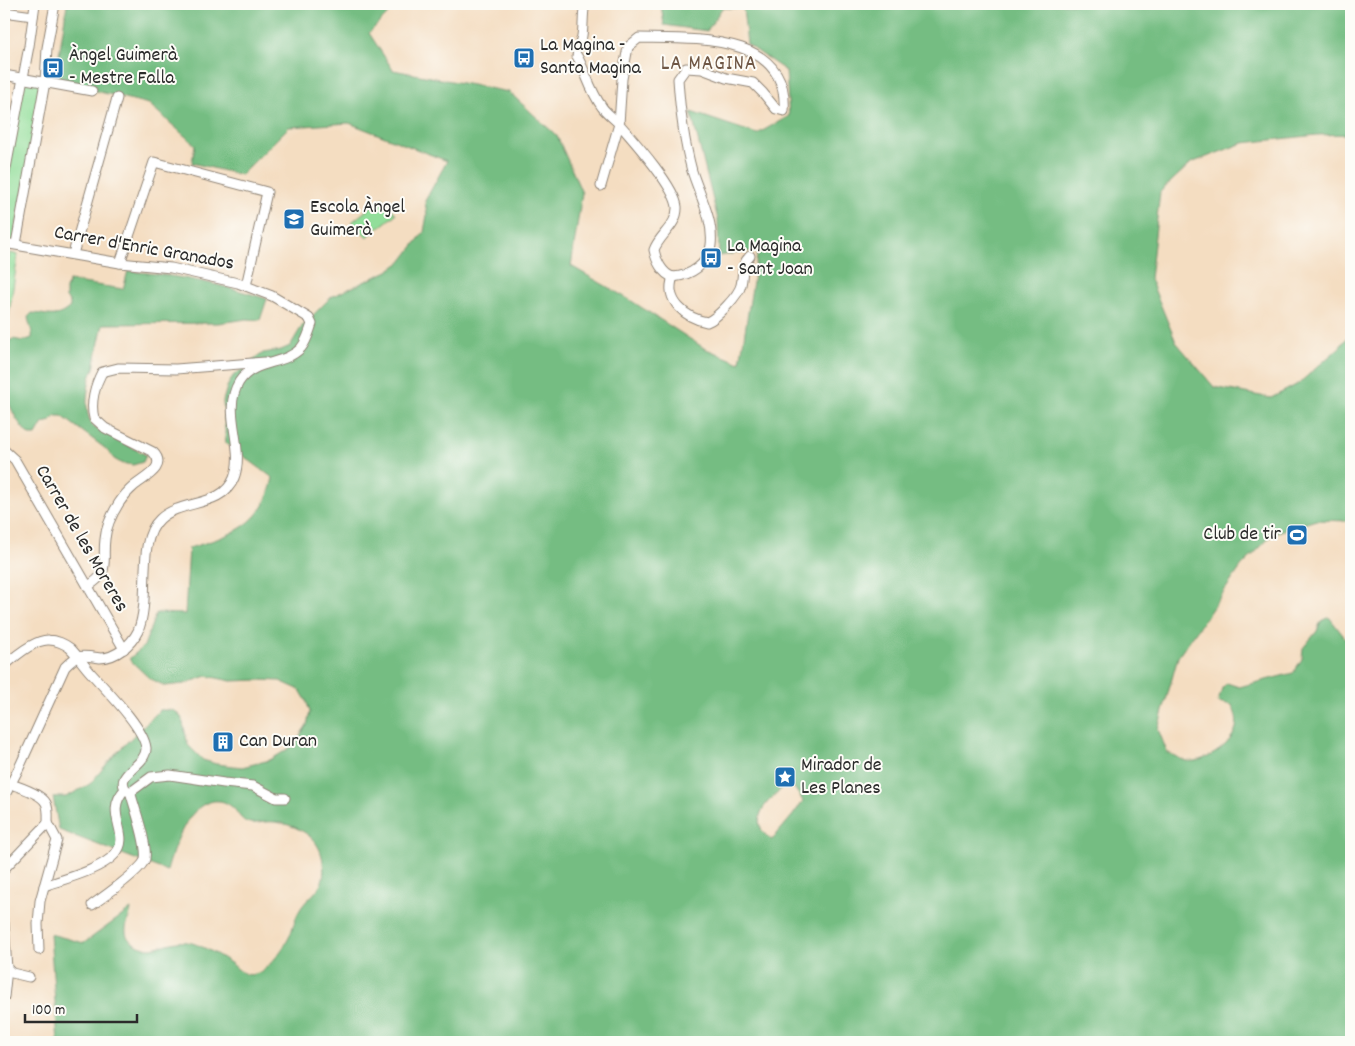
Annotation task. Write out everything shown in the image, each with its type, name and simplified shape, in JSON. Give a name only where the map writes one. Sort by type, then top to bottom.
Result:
[{"type":"street","points":[[4,179],[35,4]]},
{"type":"street","points":[[16,244],[44,82],[47,48],[55,4]]},
{"type":"street","points":[[584,9],[583,37],[577,53],[592,91],[602,107],[619,124],[659,173],[674,197],[677,207],[674,219],[654,250],[660,266],[667,275],[673,277],[687,274],[700,267],[708,257],[712,244],[707,213],[692,169],[684,136],[678,79],[686,68],[702,69],[726,78],[753,83],[776,109],[784,111],[783,85],[775,69],[756,54],[729,44],[706,40],[639,38],[628,47],[622,78],[619,124],[601,186]]},
{"type":"street","points":[[4,12],[33,16]]},
{"type":"street","points":[[4,75],[92,92]]},
{"type":"street","points":[[73,254],[117,98]]},
{"type":"street","points":[[120,263],[154,162],[267,192],[246,286]]},
{"type":"street","name":"Carrer d'Enric Granados","points":[[4,243],[120,263],[171,268],[246,286],[272,296],[310,318],[312,324],[306,341],[300,348],[282,359],[257,367],[241,380]]},
{"type":"street","points":[[673,277],[671,287],[679,309],[691,317],[707,322],[713,319],[738,293],[741,285],[743,265],[750,256]]},
{"type":"street","points":[[88,586],[101,577],[104,570],[105,538],[116,509],[127,493],[153,472],[157,467],[158,461],[157,456],[153,452],[105,428],[94,418],[92,403],[98,379],[102,372],[118,368],[176,369],[270,362]]},
{"type":"street","points":[[4,797],[7,783],[62,672],[69,663],[77,657],[107,657],[124,649],[138,632],[144,609],[148,537],[153,527],[166,514],[216,497],[234,479],[237,461],[232,399],[241,380],[239,370],[236,367],[225,366]]},
{"type":"street","name":"Carrer de les Moreres","points":[[4,450],[15,460],[111,626],[117,640],[124,649]]},
{"type":"street","points":[[4,666],[40,641],[48,639],[65,645],[70,648],[130,718],[144,740],[146,750],[143,760],[125,776],[123,782],[128,790],[144,844],[145,858],[143,863],[128,878],[92,905]]},
{"type":"street","points":[[44,886],[88,870],[115,854],[120,843],[120,833],[115,811],[116,802],[128,790],[137,788],[151,777],[170,775],[253,786],[276,798],[285,798]]},
{"type":"street","points":[[7,783],[42,799],[46,803],[48,823],[57,840],[40,901],[38,924],[39,950]]},
{"type":"street","points":[[4,869],[48,823]]},
{"type":"street","points":[[4,923],[6,967],[4,997]]},
{"type":"street","points":[[6,967],[12,973],[29,978]]},
{"type":"green space","points":[[67,4],[398,4],[369,33],[393,70],[509,92],[557,136],[582,193],[571,266],[630,300],[704,348],[740,363],[758,250],[719,256],[718,220],[691,112],[757,134],[789,116],[786,71],[747,44],[743,8],[722,8],[707,31],[664,25],[661,4],[1351,4],[1351,134],[1317,135],[1243,143],[1191,163],[1160,192],[1150,279],[1176,342],[1214,387],[1271,398],[1298,384],[1340,347],[1351,332],[1351,521],[1316,520],[1274,533],[1241,567],[1178,657],[1158,729],[1167,752],[1186,761],[1201,760],[1208,757],[1229,741],[1237,725],[1232,705],[1218,702],[1222,688],[1227,683],[1239,687],[1293,673],[1302,659],[1303,648],[1317,631],[1321,621],[1329,617],[1346,639],[1351,641],[1351,1042],[58,1042],[50,934],[84,943],[131,909],[126,926],[126,934],[131,941],[139,946],[154,948],[175,942],[192,943],[218,955],[242,972],[254,974],[260,972],[271,963],[281,951],[289,938],[299,911],[322,883],[324,871],[322,855],[312,838],[295,827],[281,823],[249,823],[240,817],[227,803],[220,801],[209,802],[199,807],[191,816],[178,838],[167,871],[59,830],[53,797],[66,797],[90,784],[116,753],[160,710],[172,710],[178,713],[182,719],[188,745],[203,760],[216,764],[242,767],[270,760],[293,746],[307,725],[310,712],[300,690],[280,681],[231,681],[207,676],[184,684],[165,686],[149,678],[129,659],[144,646],[156,613],[185,614],[189,548],[231,533],[243,526],[262,508],[268,495],[273,478],[226,443],[223,401],[233,376],[263,353],[281,350],[290,346],[302,326],[331,297],[388,271],[401,262],[424,232],[427,215],[425,201],[447,161],[349,123],[289,127],[241,175],[192,163],[195,145],[149,104],[55,81]],"holes":[[[787,782],[793,786],[803,801],[772,840],[762,830],[759,819],[761,813],[768,802]]]},
{"type":"green space","points":[[22,78],[45,82],[13,242],[4,241],[4,185]]},
{"type":"green space","points":[[383,197],[396,214],[367,237],[352,222]]},
{"type":"green space","points":[[10,253],[18,255],[4,347],[4,281]]},
{"type":"green space","points":[[128,271],[198,281],[267,299],[260,320],[247,319],[218,323],[103,324],[89,384],[87,411],[95,428],[146,455],[143,462],[133,465],[121,463],[114,459],[106,449],[62,416],[55,416],[51,421],[43,423],[36,435],[29,435],[9,404],[4,377],[4,365],[9,341],[13,339],[23,341],[32,338],[28,317],[32,313],[56,315],[70,307],[70,302],[66,298],[66,289],[69,281],[123,289]]},
{"type":"place","name":"La Magina - Santa Magina","points":[[524,58]]},
{"type":"place","name":"Àngel Guimerà - Mestre Falla","points":[[53,68]]},
{"type":"place","name":"Escola Àngel Guimerà","points":[[294,219]]},
{"type":"place","name":"La Magina - Sant Joan","points":[[711,258]]},
{"type":"place","name":"Club de tir","points":[[1297,535]]},
{"type":"place","name":"Can Duran","points":[[223,742]]},
{"type":"place","name":"Mirador de Les Planes","points":[[785,777]]},
{"type":"district","name":"LA MAGINA","points":[[709,65]]}]
